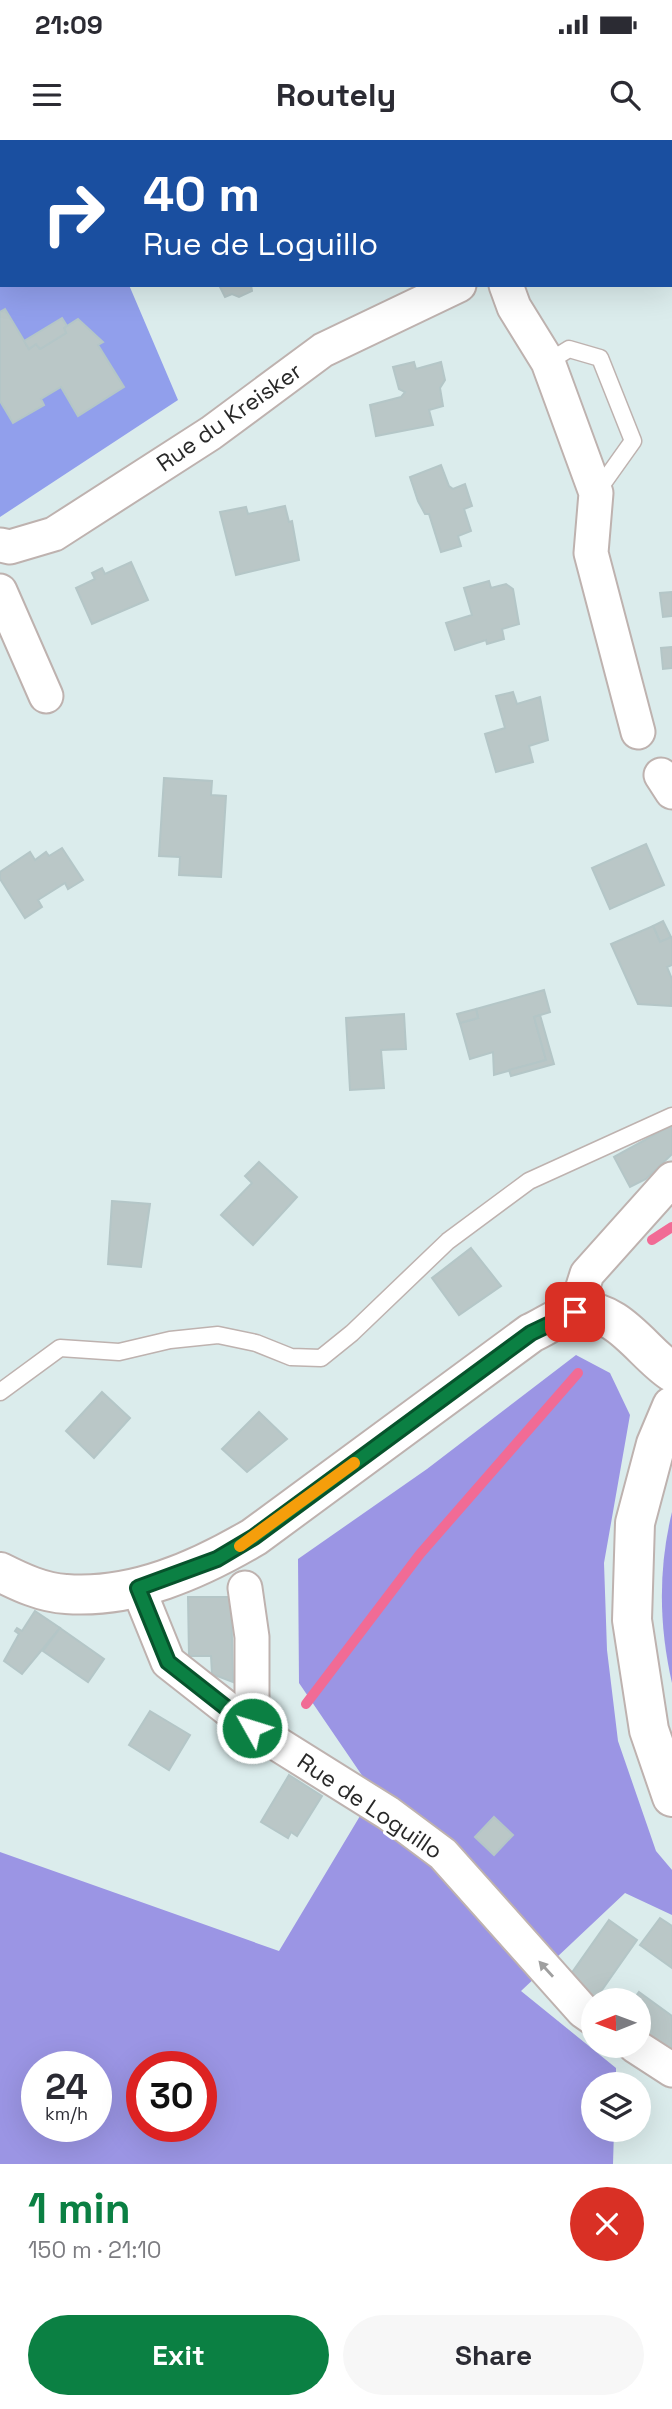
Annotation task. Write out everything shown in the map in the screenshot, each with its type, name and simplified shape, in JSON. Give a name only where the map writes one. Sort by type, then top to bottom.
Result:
[{"type":"street","name":"Rue du Kreisker","points":[[0,545],[10,547],[54,534],[212,433],[323,350],[455,287]]},
{"type":"street","points":[[507,287],[514,307],[548,362],[596,493],[591,553],[638,732]]},
{"type":"street","points":[[0,591],[46,696]]},
{"type":"street","points":[[575,1312],[587,1274],[672,1178]]},
{"type":"street","points":[[0,1572],[27,1584],[64,1594],[99,1594],[138,1588],[217,1559],[254,1537],[531,1333],[575,1312],[595,1312],[614,1322],[672,1372]]},
{"type":"street","points":[[672,1406],[656,1444],[635,1523],[632,1619],[649,1730],[672,1797]]},
{"type":"street","name":"Rue de Loguillo","points":[[138,1588],[168,1662],[252,1728],[388,1812],[443,1854],[581,2009]]},
{"type":"street","points":[[245,1588],[253,1637],[252,1728]]},
{"type":"street","points":[[651,2056],[672,2070]]},
{"type":"lane","points":[[548,362],[569,349],[600,358],[633,441],[596,493]]},
{"type":"lane","points":[[0,1392],[60,1348],[119,1353],[170,1340],[218,1335],[257,1343],[291,1357],[321,1358],[352,1333],[448,1241],[529,1181],[672,1116]]},
{"type":"shaded area","points":[[0,287],[130,287],[178,400],[0,517]]},
{"type":"shaded area","points":[[576,1355],[610,1373],[630,1415],[604,1563],[607,1650],[618,1741],[656,1851],[672,1870],[672,1915],[625,1893],[521,1991],[581,2040],[581,2058],[604,2058],[616,2068],[616,2072],[581,2072],[581,2142],[614,2142],[613,2164],[0,2164],[0,1852],[279,1951],[360,1816],[387,1812],[299,1683],[298,1559],[427,1469]]},
{"type":"shaded area","points":[[672,1512],[672,1683],[663,1619],[662,1576]]},
{"type":"building","points":[[220,287],[251,287],[252,291],[239,297],[232,294],[225,297]]},
{"type":"building","points":[[5,309],[29,349],[36,344],[40,349],[66,333],[64,328],[78,319],[103,342],[98,345],[124,387],[78,416],[61,387],[41,399],[44,405],[13,423],[0,401],[0,312]]},
{"type":"building","points":[[62,318],[67,326],[64,328],[66,333],[40,349],[36,344],[29,349],[24,341]]},
{"type":"building","points":[[414,362],[416,369],[441,362],[445,380],[440,388],[443,406],[429,410],[433,425],[376,436],[370,405],[401,397],[405,392],[399,389],[393,367]]},
{"type":"building","points":[[441,465],[449,486],[453,489],[465,484],[472,506],[464,509],[471,531],[458,536],[461,546],[441,552],[429,514],[425,514],[418,501],[410,477]]},
{"type":"building","points":[[285,506],[289,522],[292,521],[299,560],[236,575],[220,512],[246,507],[248,514]]},
{"type":"building","points":[[131,562],[148,600],[92,624],[76,588],[95,579],[92,573],[102,568],[105,574]]},
{"type":"building","points":[[489,581],[491,588],[506,584],[513,589],[519,624],[502,629],[504,639],[487,644],[486,640],[455,650],[446,623],[472,615],[464,588]]},
{"type":"building","points":[[672,592],[672,616],[663,617],[660,593]]},
{"type":"building","points":[[672,647],[672,668],[663,669],[661,648]]},
{"type":"building","points":[[513,692],[517,704],[540,697],[548,740],[529,746],[533,762],[496,772],[485,734],[505,728],[496,696]]},
{"type":"building","points":[[164,778],[212,781],[211,795],[226,796],[221,877],[179,875],[180,857],[159,856]]},
{"type":"building","points":[[646,844],[664,885],[610,909],[592,868]]},
{"type":"building","points":[[62,848],[83,880],[68,889],[65,883],[38,900],[42,907],[25,918],[0,879],[0,872],[30,852],[35,860],[46,852],[49,856]]},
{"type":"building","points":[[663,921],[671,937],[660,942],[653,926]]},
{"type":"building","points":[[653,926],[660,942],[672,937],[672,965],[667,967],[672,979],[671,1006],[638,1004],[611,944]]},
{"type":"building","points":[[544,990],[550,1012],[534,1017],[546,1060],[494,1075],[493,1052],[470,1059],[460,1023],[478,1018],[476,1009]]},
{"type":"building","points":[[476,1009],[478,1018],[460,1023],[457,1014]]},
{"type":"building","points":[[404,1014],[406,1049],[381,1050],[384,1088],[350,1090],[346,1018]]},
{"type":"building","points":[[540,1015],[554,1064],[511,1076],[509,1070],[546,1060],[534,1017]]},
{"type":"building","points":[[672,1125],[672,1154],[646,1179],[630,1187],[614,1157]]},
{"type":"building","points":[[259,1162],[297,1197],[253,1245],[221,1215],[252,1183],[245,1176]]},
{"type":"building","points":[[112,1201],[150,1204],[141,1267],[108,1264]]},
{"type":"building","points":[[471,1248],[501,1286],[459,1315],[432,1278]]},
{"type":"building","points":[[102,1392],[130,1418],[94,1458],[66,1431]]},
{"type":"building","points":[[259,1412],[287,1439],[247,1472],[222,1449]]},
{"type":"building","points":[[188,1597],[231,1597],[233,1682],[212,1674],[211,1656],[189,1656]]},
{"type":"building","points":[[35,1611],[60,1628],[22,1674],[4,1661],[19,1634],[15,1631],[17,1628],[22,1631]]},
{"type":"building","points":[[60,1628],[104,1659],[88,1682],[43,1651]]},
{"type":"building","points":[[150,1711],[190,1735],[169,1770],[129,1745]]},
{"type":"building","points":[[289,1775],[322,1796],[297,1836],[291,1832],[288,1838],[261,1822]]},
{"type":"building","points":[[494,1817],[513,1835],[494,1855],[475,1837]]},
{"type":"building","points":[[660,1918],[672,1926],[672,1968],[640,1945]]},
{"type":"building","points":[[609,1920],[637,1940],[603,1988],[584,1988],[571,1974]]},
{"type":"building","points":[[651,2001],[672,2016],[672,2051],[651,2038]]},
{"type":"waterway","points":[[652,1240],[672,1227]]},
{"type":"waterway","points":[[306,1704],[420,1554],[578,1373]]},
{"type":"slow traffic","points":[[240,1546],[354,1463]]},
{"type":"route","points":[[252,1728],[168,1662],[138,1588],[217,1559],[254,1537],[531,1333],[575,1312]]}]
